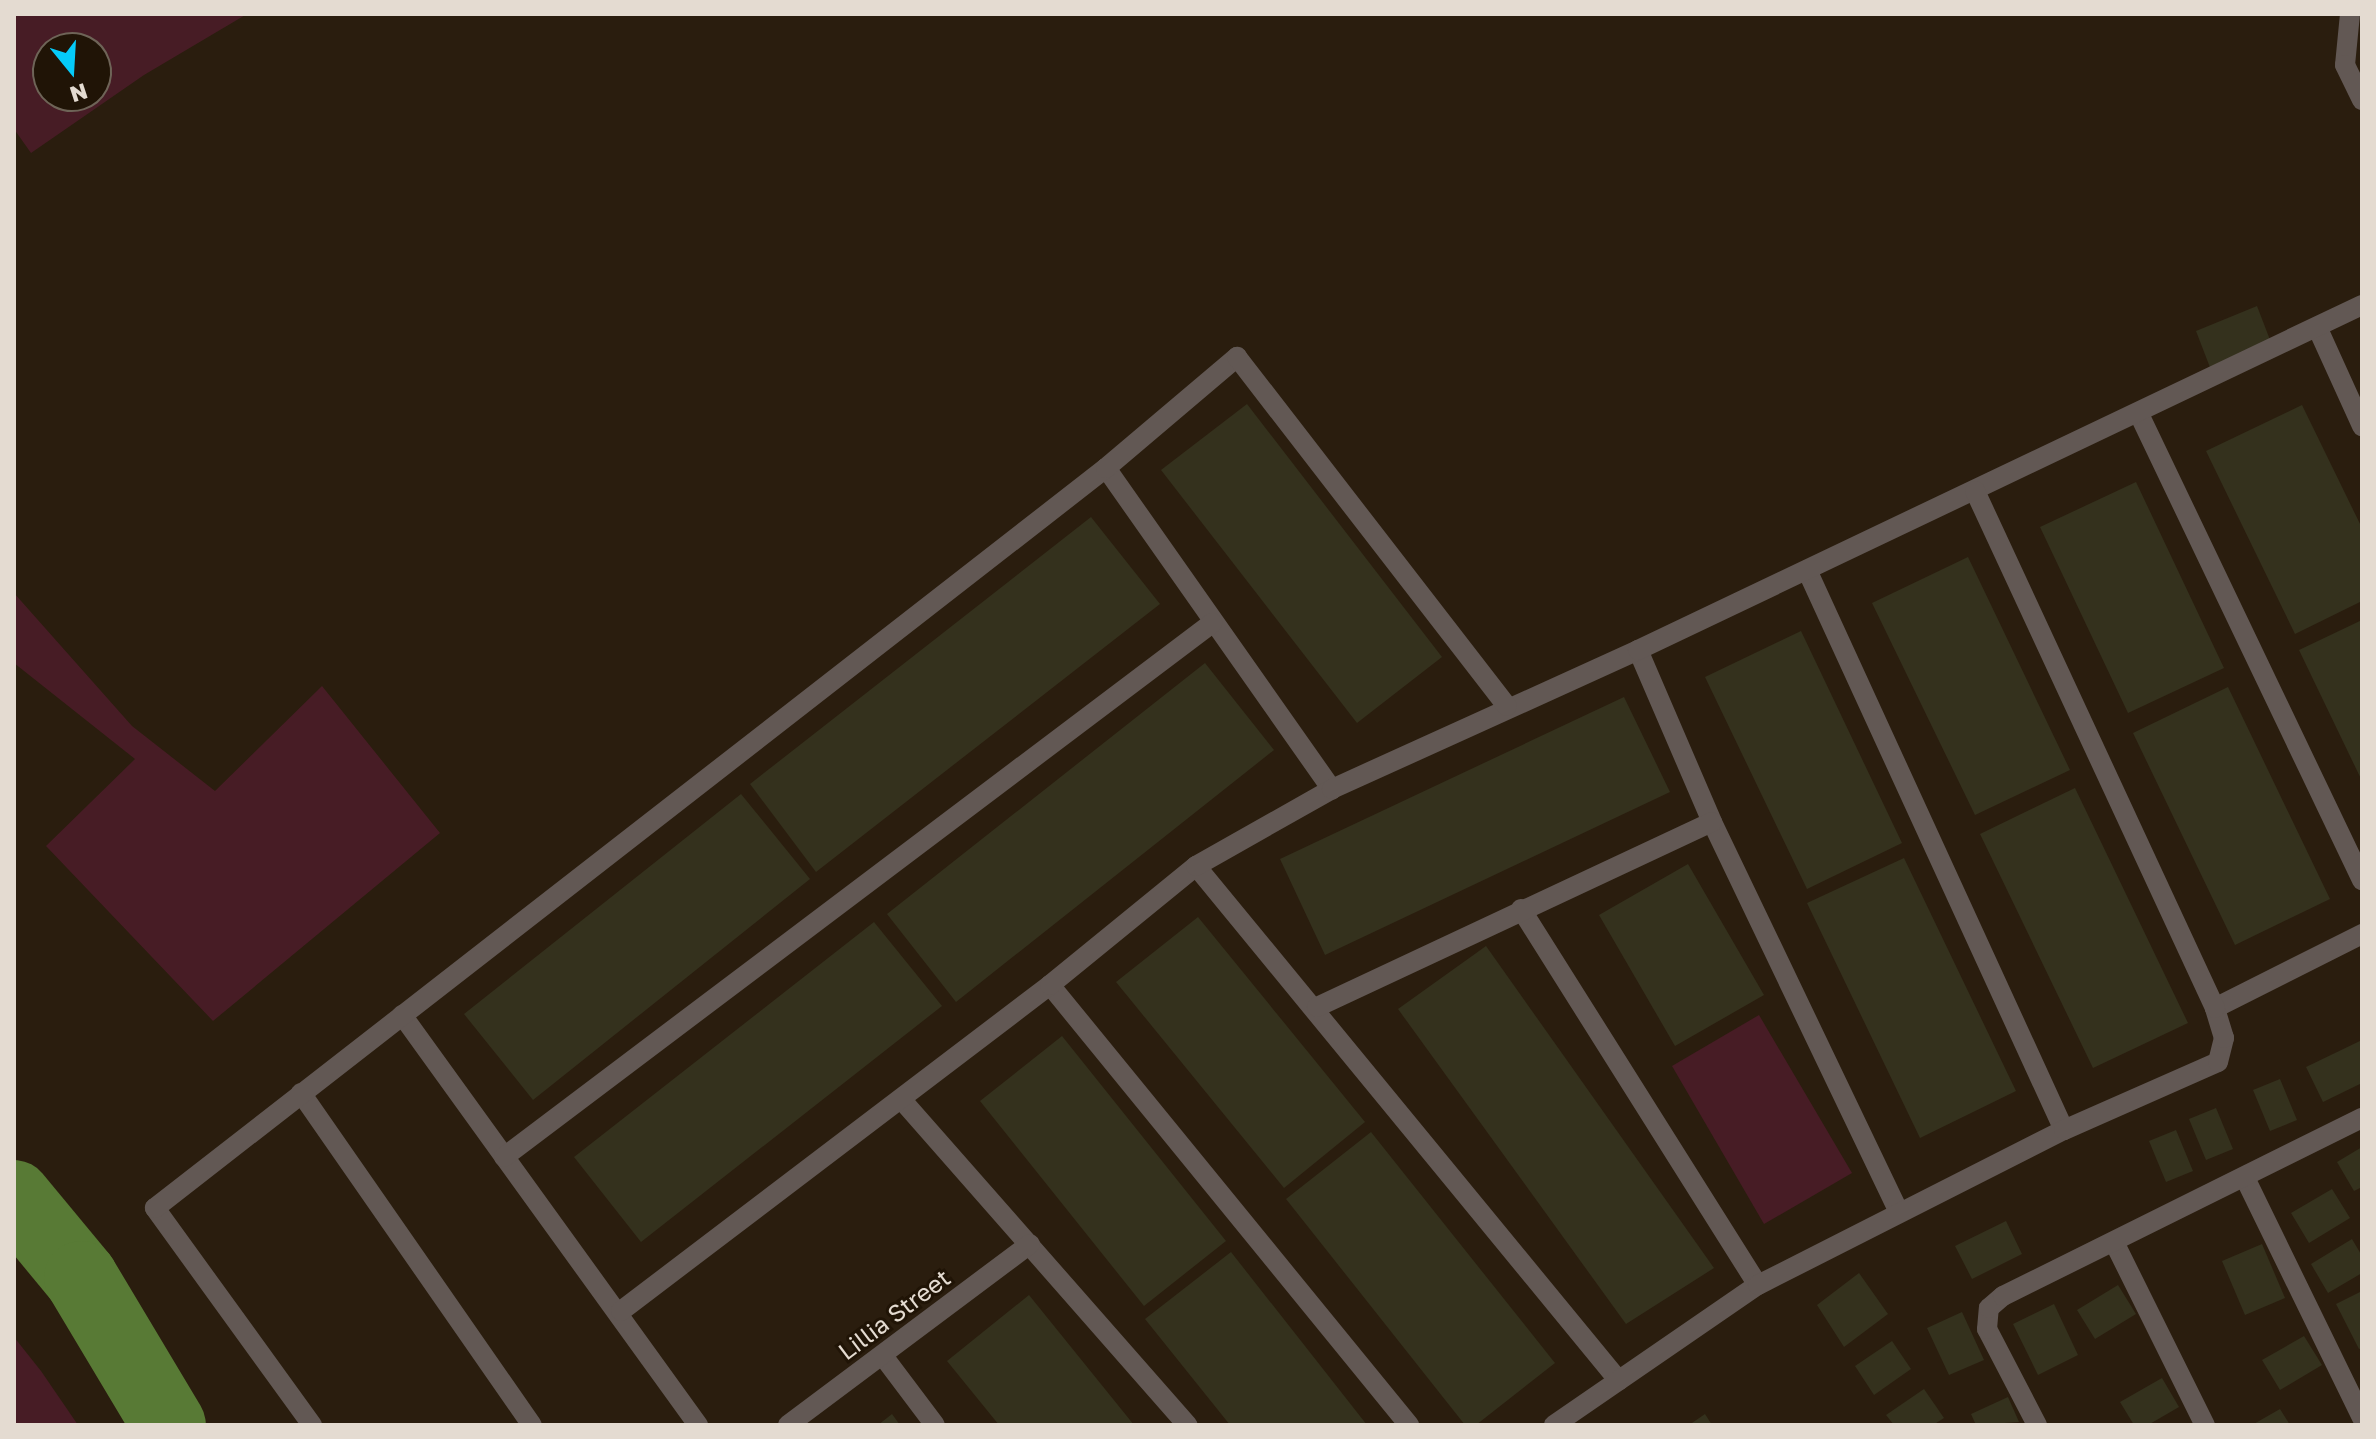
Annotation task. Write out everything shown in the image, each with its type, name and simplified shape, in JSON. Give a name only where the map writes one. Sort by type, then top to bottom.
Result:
[{"type":"street","points":[[2350,14],[2345,65],[2362,100]]},
{"type":"street","points":[[621,1311],[1050,985],[1196,866],[1332,789],[1507,706],[1638,650],[2318,329],[2362,305]]},
{"type":"street","points":[[2318,329],[2362,426]]},
{"type":"street","points":[[312,1425],[155,1208],[1106,468],[1237,357],[1507,706]]},
{"type":"street","points":[[2139,414],[2362,880]]},
{"type":"street","points":[[1106,468],[1212,623],[1332,789]]},
{"type":"street","points":[[1554,1425],[1758,1285],[2064,1130],[2218,1062],[2224,1038],[2215,1008],[1975,491]]},
{"type":"street","points":[[1807,570],[2064,1130]]},
{"type":"street","points":[[504,1157],[1212,623]]},
{"type":"street","points":[[1638,650],[1712,822],[1899,1212]]},
{"type":"street","points":[[1317,1007],[1712,822]]},
{"type":"street","points":[[1196,866],[1317,1007],[1619,1381]]},
{"type":"street","points":[[1521,909],[1758,1285]]},
{"type":"street","points":[[2215,1008],[2362,934]]},
{"type":"street","points":[[1050,985],[1409,1425]]},
{"type":"street","points":[[402,1015],[504,1157],[621,1311],[698,1425]]},
{"type":"street","points":[[301,1093],[532,1425]]},
{"type":"street","points":[[901,1099],[1187,1425]]},
{"type":"street","points":[[2037,1425],[1987,1329],[1989,1308],[2003,1296],[2115,1244],[2362,1118]]},
{"type":"street","points":[[2245,1178],[2362,1418]]},
{"type":"street","name":"Lillia Street","points":[[788,1425],[1030,1244]]},
{"type":"street","points":[[2115,1244],[2205,1425]]},
{"type":"street","points":[[883,1356],[935,1425]]},
{"type":"shaded area","points":[[14,14],[247,14],[112,97],[112,32],[32,32],[32,112],[90,112],[31,153],[14,129]]},
{"type":"shaded area","points":[[14,593],[132,726],[215,791],[322,686],[440,833],[213,1021],[46,846],[135,759],[14,663]]},
{"type":"shaded area","points":[[1759,1015],[1852,1173],[1764,1224],[1672,1066]]},
{"type":"shaded area","points":[[14,1337],[41,1371],[78,1425],[14,1425]]},
{"type":"building","points":[[2257,306],[2272,345],[2211,370],[2196,331]]},
{"type":"building","points":[[1247,404],[1442,657],[1357,723],[1161,470]]},
{"type":"building","points":[[2302,405],[2362,528],[2362,601],[2295,634],[2206,451]]},
{"type":"building","points":[[2136,482],[2224,668],[2128,713],[2040,527]]},
{"type":"building","points":[[1091,517],[1160,604],[816,872],[750,784]]},
{"type":"building","points":[[1968,557],[2070,770],[1975,815],[1872,603]]},
{"type":"building","points":[[2362,620],[2362,781],[2299,650]]},
{"type":"building","points":[[1801,631],[1902,843],[1807,889],[1705,677]]},
{"type":"building","points":[[1205,663],[1274,750],[956,1002],[887,914]]},
{"type":"building","points":[[2228,687],[2330,899],[2235,945],[2133,733]]},
{"type":"building","points":[[1624,697],[1670,792],[1325,955],[1280,859]]},
{"type":"building","points":[[2075,788],[2188,1023],[2093,1068],[1980,834]]},
{"type":"building","points":[[741,794],[810,879],[533,1100],[464,1014]]},
{"type":"building","points":[[1904,858],[2016,1091],[1920,1138],[1807,903]]},
{"type":"building","points":[[1688,864],[1764,995],[1675,1046],[1599,915]]},
{"type":"building","points":[[1198,917],[1365,1122],[1284,1188],[1116,982]]},
{"type":"building","points":[[874,922],[942,1006],[641,1242],[574,1157]]},
{"type":"building","points":[[1486,946],[1714,1268],[1626,1324],[1398,1009]]},
{"type":"building","points":[[1062,1036],[1226,1241],[1144,1306],[980,1101]]},
{"type":"building","points":[[2362,1040],[2362,1083],[2323,1102],[2306,1067]]},
{"type":"building","points":[[2280,1079],[2297,1120],[2270,1131],[2253,1090]]},
{"type":"building","points":[[2216,1108],[2233,1149],[2206,1160],[2189,1119]]},
{"type":"building","points":[[2176,1130],[2193,1171],[2166,1182],[2149,1141]]},
{"type":"building","points":[[1371,1132],[1555,1363],[1476,1425],[1465,1425],[1286,1199]]},
{"type":"building","points":[[2362,1147],[2362,1187],[2354,1191],[2337,1162]]},
{"type":"building","points":[[2332,1189],[2350,1218],[2309,1243],[2291,1213]]},
{"type":"building","points":[[2006,1221],[2022,1254],[1972,1279],[1955,1246]]},
{"type":"building","points":[[2352,1239],[2362,1256],[2362,1273],[2328,1293],[2311,1264]]},
{"type":"building","points":[[2262,1244],[2285,1298],[2245,1315],[2222,1261]]},
{"type":"building","points":[[1231,1252],[1367,1425],[1230,1425],[1145,1319]]},
{"type":"building","points":[[1859,1273],[1888,1314],[1844,1347],[1817,1305]]},
{"type":"building","points":[[2118,1285],[2136,1314],[2095,1339],[2077,1310]]},
{"type":"building","points":[[2362,1291],[2362,1348],[2359,1349],[2336,1304]]},
{"type":"building","points":[[1029,1295],[1134,1425],[999,1425],[947,1361]]},
{"type":"building","points":[[2054,1304],[2078,1355],[2038,1375],[2013,1324]]},
{"type":"building","points":[[1962,1312],[1984,1360],[1949,1375],[1927,1328]]},
{"type":"building","points":[[2304,1336],[2322,1365],[2280,1390],[2262,1360]]},
{"type":"building","points":[[1892,1341],[1911,1369],[1874,1395],[1855,1366]]},
{"type":"building","points":[[2162,1378],[2179,1407],[2148,1425],[2134,1425],[2120,1402]]},
{"type":"building","points":[[1924,1389],[1944,1418],[1933,1425],[1894,1425],[1886,1415]]},
{"type":"building","points":[[2008,1397],[2019,1422],[1976,1425],[1971,1414]]},
{"type":"building","points":[[2280,1409],[2290,1425],[2252,1425]]},
{"type":"building","points":[[892,1414],[900,1425],[878,1425]]},
{"type":"building","points":[[1705,1414],[1712,1425],[1689,1425]]},
{"type":"waterway","points":[[14,1197],[81,1278],[169,1425]]}]
